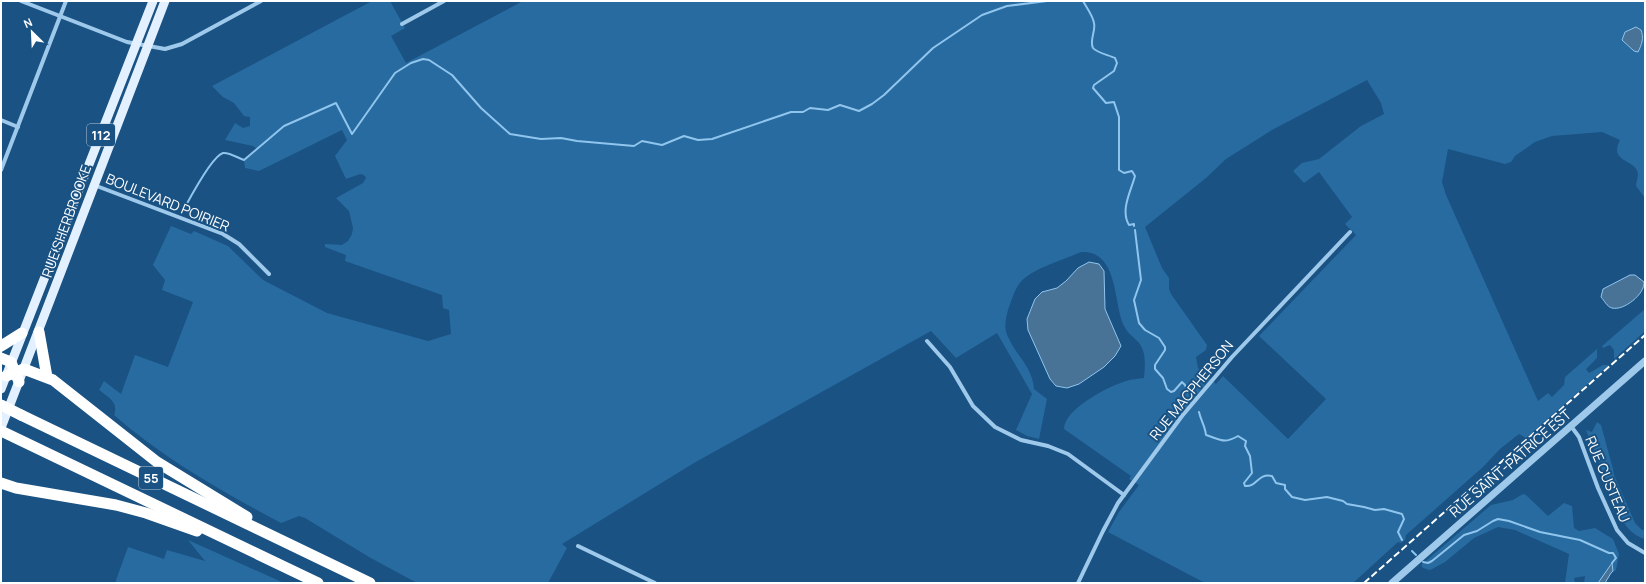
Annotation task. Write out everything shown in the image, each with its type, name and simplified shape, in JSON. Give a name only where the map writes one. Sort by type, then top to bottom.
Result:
[{"type":"highway","points":[[39,332],[47,377]]},
{"type":"highway","points":[[1,346],[22,333]]},
{"type":"highway","points":[[13,370],[47,377],[66,389],[157,462],[223,501],[282,541]]},
{"type":"highway","name":"55","points":[[1,405],[370,583]]},
{"type":"highway","name":"55","points":[[1,430],[318,583]]},
{"type":"highway","points":[[3,486],[123,506],[245,548]]},
{"type":"main road","name":"RUE SHERBROOKE","points":[[1,430],[22,333],[66,225],[153,1]]},
{"type":"main road","name":"RUE SHERBROOKE","points":[[1,389],[39,332],[94,184],[165,1]]},
{"type":"street","points":[[22,1],[127,42],[165,49],[179,45],[261,1]]},
{"type":"street","points":[[1,170],[66,1]]},
{"type":"street","points":[[402,24],[444,1]]},
{"type":"street","points":[[1,120],[18,127]]},
{"type":"street","name":"BOULEVARD POIRIER","points":[[94,184],[223,234],[239,244],[269,274]]},
{"type":"street","name":"RUE MACPHERSON","points":[[1078,583],[1108,522],[1124,495],[1182,416],[1222,367],[1350,232]]},
{"type":"street","points":[[927,341],[950,367],[973,406],[995,427],[1025,442],[1059,450],[1079,461],[1124,495]]},
{"type":"street","name":"RUE SAINT-PATRICE EST","points":[[1392,583],[1645,361]]},
{"type":"street","name":"RUE CUSTEAU","points":[[1571,426],[1579,437],[1603,500],[1617,530],[1628,544],[1645,553]]},
{"type":"street","points":[[578,546],[654,583]]},
{"type":"shaded area","points":[[372,1],[390,1],[405,28],[391,36],[406,63],[523,1],[1645,1],[1645,198],[1636,186],[1638,174],[1636,169],[1620,157],[1618,153],[1617,147],[1620,140],[1602,132],[1552,136],[1535,142],[1515,156],[1511,162],[1505,164],[1448,149],[1442,182],[1446,195],[1538,401],[1548,393],[1552,397],[1564,385],[1565,377],[1597,349],[1597,358],[1586,369],[1589,373],[1603,365],[1609,365],[1526,438],[1519,434],[1500,449],[1483,467],[1406,535],[1405,540],[1401,543],[1398,542],[1353,583],[1205,583],[1108,532],[1119,512],[1139,485],[1129,479],[1131,476],[1064,429],[1066,421],[1071,414],[1089,399],[1118,384],[1144,378],[1144,353],[1140,344],[1124,326],[1113,280],[1108,269],[1102,260],[1093,254],[1081,252],[1047,265],[1024,279],[1016,290],[1007,314],[1005,326],[1006,333],[1011,344],[1031,375],[1034,389],[1047,399],[1039,439],[1027,436],[1016,430],[1032,394],[997,333],[956,358],[931,331],[694,463],[562,544],[567,548],[548,583],[417,583],[369,557],[305,518],[299,516],[281,523],[194,474],[153,446],[114,415],[114,403],[99,390],[104,381],[121,394],[135,355],[168,367],[193,302],[162,290],[165,280],[153,265],[171,226],[191,234],[194,231],[228,246],[263,280],[327,313],[428,341],[451,334],[449,310],[443,308],[442,295],[345,261],[346,255],[325,247],[325,244],[342,245],[348,241],[352,234],[353,228],[349,211],[336,198],[363,183],[366,178],[364,175],[360,174],[346,179],[335,156],[347,140],[342,130],[259,171],[245,168],[244,160],[257,149],[253,146],[225,140],[235,123],[243,128],[250,126],[250,117],[244,116],[234,103],[223,97],[212,86]],"holes":[[[1639,28],[1643,34],[1634,51],[1622,40]],[[1367,80],[1381,103],[1384,114],[1361,126],[1319,159],[1302,163],[1293,171],[1304,183],[1319,172],[1352,217],[1345,224],[1356,235],[1259,336],[1326,399],[1288,439],[1223,376],[1216,384],[1198,368],[1196,357],[1206,350],[1207,345],[1171,294],[1169,289],[1169,278],[1162,268],[1145,227],[1206,178],[1226,159],[1272,130]]]},
{"type":"shaded area","points":[[1636,27],[1641,30],[1642,36],[1638,52],[1634,51],[1622,40],[1625,32]]},
{"type":"shaded area","points":[[1089,262],[1099,264],[1104,271],[1105,309],[1121,346],[1115,356],[1104,367],[1079,384],[1067,388],[1056,386],[1050,379],[1028,330],[1027,319],[1035,299],[1042,292],[1057,288],[1078,268]]},
{"type":"shaded area","points":[[1630,275],[1635,275],[1644,282],[1641,292],[1633,301],[1622,307],[1612,308],[1607,305],[1601,297],[1603,289]]},
{"type":"shaded area","points":[[1645,309],[1645,331],[1614,359],[1614,350],[1610,345],[1603,348],[1602,346]]},
{"type":"shaded area","points":[[1597,422],[1601,425],[1614,475],[1635,523],[1642,530],[1645,530],[1645,539],[1632,532],[1622,520],[1586,430],[1592,432]]},
{"type":"shaded area","points":[[1523,494],[1526,495],[1548,516],[1564,503],[1572,506],[1574,528],[1579,531],[1595,528],[1613,539],[1619,554],[1616,570],[1598,583],[1584,583],[1585,576],[1574,578],[1575,583],[1565,583],[1569,554],[1515,530],[1498,527],[1474,538],[1445,562],[1430,570],[1423,568],[1421,565],[1491,505],[1513,500]]},
{"type":"shaded area","points":[[188,540],[284,583],[115,583],[128,547],[164,559],[167,550],[205,561]]},
{"type":"shaded area","points":[[1612,563],[1613,571],[1605,583],[1598,583]]},
{"type":"waterway","points":[[184,209],[207,169],[218,156],[225,153],[244,160],[284,126],[336,103],[352,134],[395,73],[411,63],[423,59],[429,60],[452,75],[481,108],[510,134],[541,139],[561,138],[577,141],[634,146],[642,141],[662,145],[684,136],[698,140],[712,139],[791,112],[803,112],[810,108],[828,110],[840,105],[859,111],[884,95],[933,48],[982,15],[1007,6],[1047,1]]},
{"type":"waterway","points":[[1083,1],[1094,23],[1092,42],[1093,48],[1100,53],[1115,58],[1117,63],[1114,71],[1094,85],[1093,88],[1106,103],[1114,102],[1119,117],[1119,170],[1124,173],[1132,171],[1135,176],[1126,207],[1129,225],[1134,224],[1134,226]]},
{"type":"waterway","points":[[1135,230],[1141,280],[1134,300],[1139,323],[1145,330],[1159,338],[1165,347],[1165,350],[1155,365],[1155,369],[1163,378],[1167,389],[1171,392],[1174,391],[1182,382],[1188,393]]},
{"type":"waterway","points":[[1199,412],[1206,435],[1226,441],[1238,436],[1246,441],[1245,446],[1250,456],[1252,473],[1244,483],[1245,486],[1253,484],[1263,476],[1272,476],[1276,483],[1285,485],[1285,489],[1292,497],[1305,500],[1327,497],[1343,501],[1347,504],[1375,510],[1384,509],[1402,514],[1404,519],[1398,532],[1402,540]]},
{"type":"waterway","points":[[1423,562],[1428,563],[1432,561],[1464,535],[1477,531],[1498,519],[1509,521],[1540,532],[1580,540],[1609,553],[1613,553],[1616,558],[1612,563]]},
{"type":"waterway","points":[[1412,551],[1416,555]]},
{"type":"railway","points":[[1364,583],[1645,335]]}]
